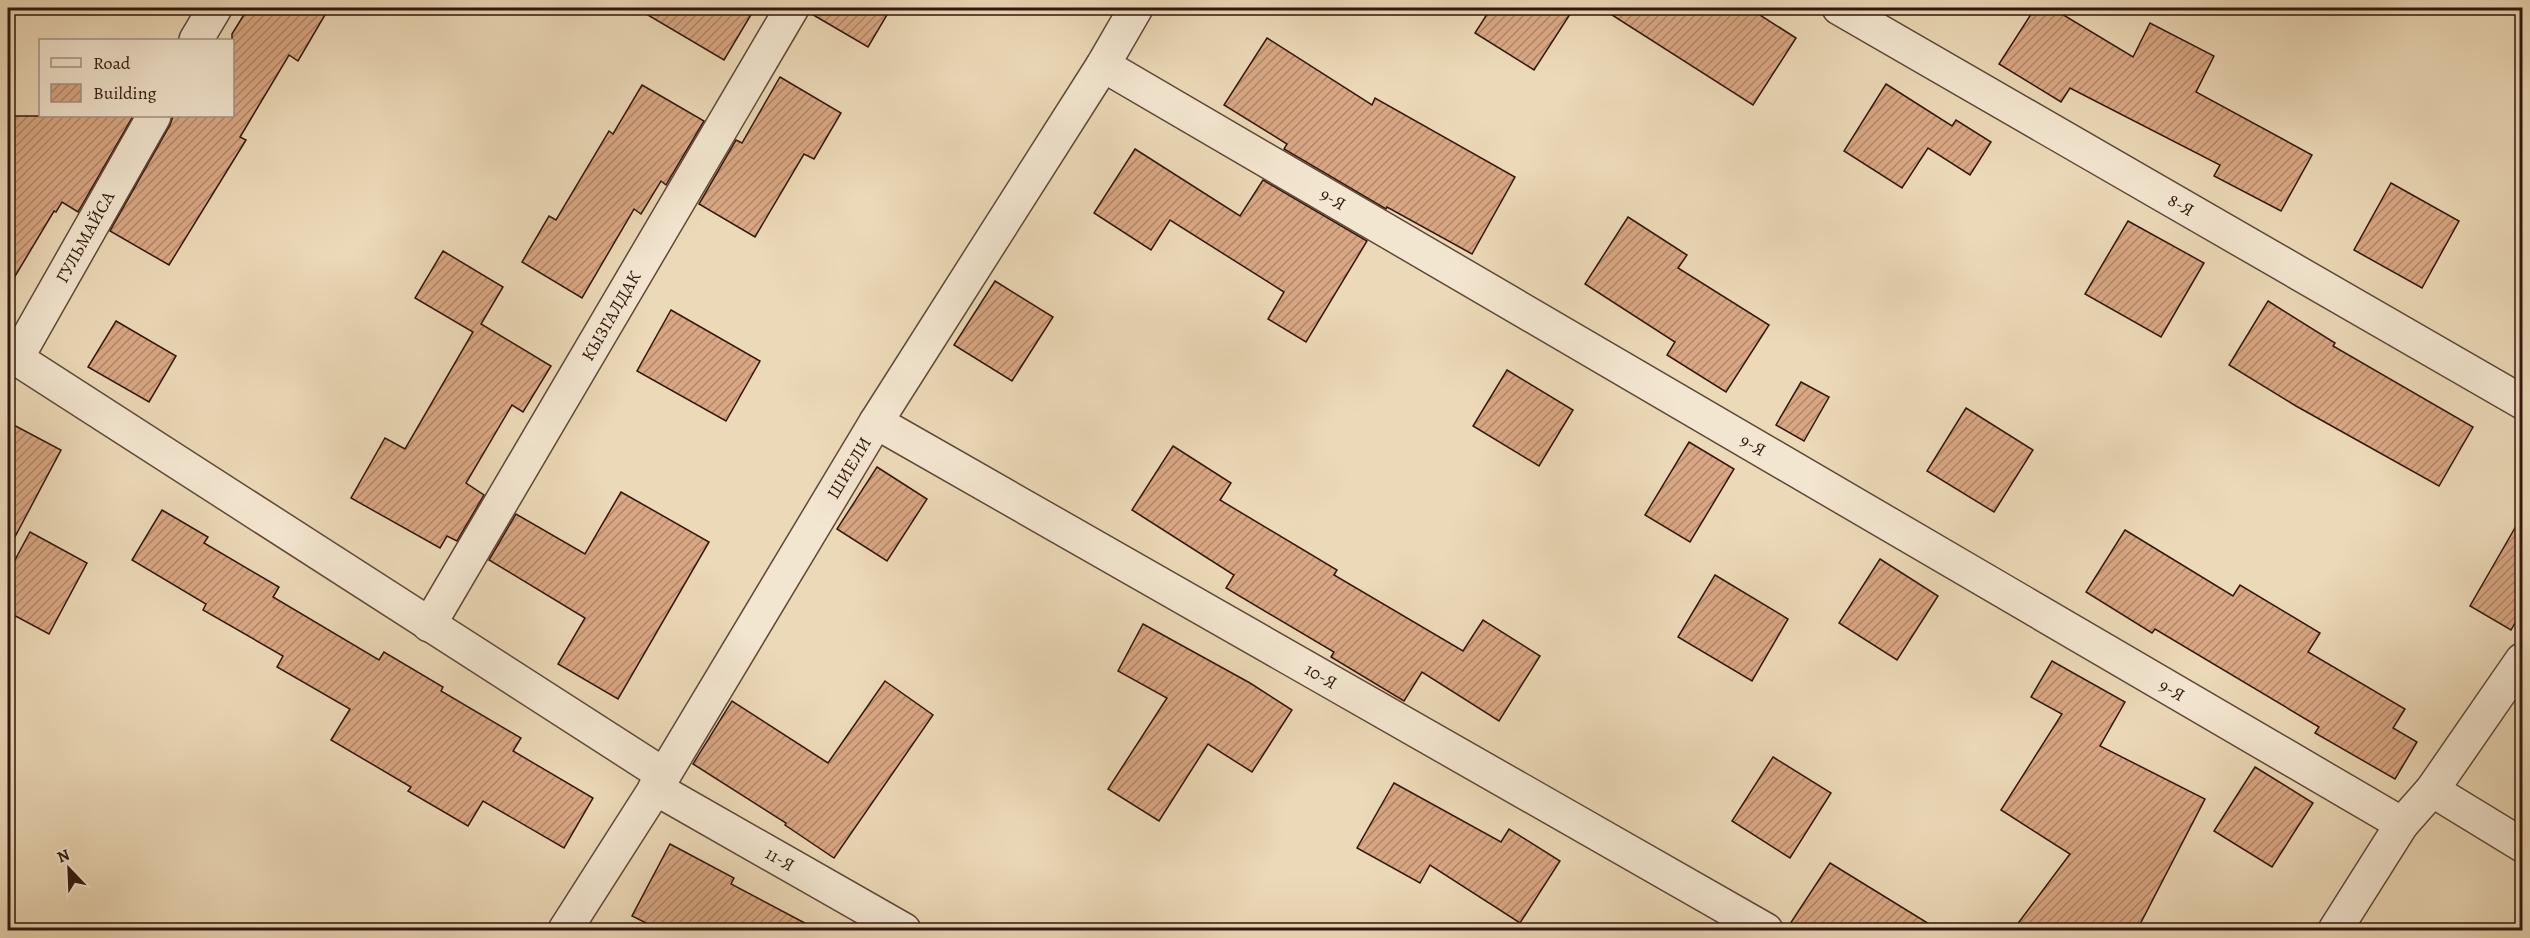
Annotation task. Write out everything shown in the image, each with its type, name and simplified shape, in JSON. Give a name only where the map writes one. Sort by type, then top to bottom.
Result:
[{"type":"street","points":[[197,39],[215,8]]},
{"type":"street","name":"КЫЗГАЛДАК","points":[[429,625],[792,8]]},
{"type":"street","name":"ШИЕЛИ","points":[[565,930],[659,782],[876,422],[1103,65],[1136,8]]},
{"type":"street","name":"8-Я","points":[[1839,8],[2523,402]]},
{"type":"street","name":"9-Я","points":[[1103,65],[2402,824]]},
{"type":"street","name":"ГУЛЬМАЙСА","points":[[12,356],[153,117]]},
{"type":"street","name":"11-Я","points":[[12,356],[429,625],[659,782],[904,930]]},
{"type":"street","name":"10-Я","points":[[876,422],[1766,930]]},
{"type":"street","points":[[2335,930],[2402,824],[2432,790],[2523,660]]},
{"type":"street","points":[[2432,790],[2523,846]]},
{"type":"building","points":[[248,8],[329,8],[298,61],[289,55],[240,137],[246,140],[169,265],[110,231],[173,117],[234,117],[234,39],[232,39],[232,34]]},
{"type":"building","points":[[636,8],[755,8],[724,60]]},
{"type":"building","points":[[811,8],[891,8],[868,47],[810,13]]},
{"type":"building","points":[[1491,8],[1574,8],[1534,70],[1475,33]]},
{"type":"building","points":[[1601,8],[1749,8],[1796,38],[1753,105]]},
{"type":"building","points":[[2035,8],[2052,8],[2133,57],[2150,23],[2214,56],[2196,92],[2312,155],[2281,211],[2214,176],[2220,165],[2070,88],[2061,102],[1999,64]]},
{"type":"building","points":[[1267,38],[1372,105],[1375,98],[1515,177],[1472,254],[1387,207],[1386,209],[1284,149],[1287,144],[1224,105]]},
{"type":"building","points":[[780,77],[841,113],[814,159],[804,154],[755,237],[699,204],[736,140],[742,143]]},
{"type":"building","points":[[1886,84],[1952,126],[1956,120],[1991,142],[1970,175],[1928,148],[1902,188],[1844,151]]},
{"type":"building","points":[[642,85],[704,121],[666,185],[661,181],[641,214],[634,209],[582,298],[522,262],[549,216],[556,220],[609,131],[613,134]]},
{"type":"building","points":[[8,116],[132,117],[78,212],[62,202],[56,212],[54,211],[8,288]]},
{"type":"building","points":[[1135,149],[1240,216],[1263,180],[1367,241],[1306,342],[1268,319],[1284,292],[1170,220],[1151,250],[1094,213]]},
{"type":"building","points":[[2391,183],[2459,221],[2422,288],[2354,250]]},
{"type":"building","points":[[1628,217],[1687,255],[1678,268],[1769,325],[1726,392],[1667,355],[1675,342],[1585,284]]},
{"type":"building","points":[[2128,221],[2204,263],[2161,337],[2085,294]]},
{"type":"building","points":[[443,251],[503,287],[481,324],[551,366],[523,412],[512,405],[466,483],[484,495],[457,541],[447,536],[440,548],[351,498],[385,438],[405,449],[473,332],[415,298]]},
{"type":"building","points":[[995,281],[1053,317],[1012,381],[954,345]]},
{"type":"building","points":[[2268,301],[2335,343],[2333,346],[2473,427],[2439,486],[2296,406],[2229,365]]},
{"type":"building","points":[[671,310],[760,361],[726,421],[637,371]]},
{"type":"building","points":[[116,321],[176,356],[149,402],[88,367]]},
{"type":"building","points":[[1507,370],[1573,410],[1539,466],[1473,426]]},
{"type":"building","points":[[1801,382],[1829,397],[1804,441],[1776,425]]},
{"type":"building","points":[[1966,408],[2033,450],[1994,512],[1927,471]]},
{"type":"building","points":[[8,422],[61,450],[8,550]]},
{"type":"building","points":[[1689,442],[1734,469],[1690,542],[1645,515]]},
{"type":"building","points":[[1173,446],[1231,483],[1220,500],[1337,570],[1334,575],[1463,651],[1483,620],[1540,656],[1499,721],[1422,672],[1404,701],[1331,657],[1334,652],[1226,588],[1234,575],[1132,510]]},
{"type":"building","points":[[877,467],[927,499],[887,561],[837,529]]},
{"type":"building","points":[[621,492],[709,542],[618,699],[558,664],[585,618],[489,560],[516,514],[585,554]]},
{"type":"building","points":[[162,510],[208,537],[204,543],[279,587],[273,597],[379,660],[384,652],[443,687],[441,691],[521,738],[513,751],[593,798],[564,848],[483,801],[468,826],[408,791],[411,787],[331,740],[350,709],[277,667],[283,656],[203,610],[206,604],[132,560]]},
{"type":"building","points":[[2523,514],[2523,609],[2511,630],[2470,606]]},
{"type":"building","points":[[2125,530],[2233,596],[2240,585],[2320,633],[2308,652],[2405,709],[2393,728],[2417,742],[2395,779],[2315,733],[2319,727],[2155,629],[2152,633],[2086,592]]},
{"type":"building","points":[[30,532],[87,563],[49,634],[8,612],[8,573]]},
{"type":"building","points":[[1880,559],[1938,596],[1897,660],[1839,623]]},
{"type":"building","points":[[1715,575],[1788,619],[1752,681],[1678,637]]},
{"type":"building","points":[[1143,624],[1250,683],[1292,710],[1252,772],[1208,744],[1159,821],[1108,789],[1167,698],[1118,671]]},
{"type":"building","points":[[2052,661],[2125,702],[2100,746],[2205,799],[2137,930],[2013,930],[2070,854],[2001,810],[2062,714],[2031,697]]},
{"type":"building","points":[[885,681],[933,715],[834,858],[785,825],[786,823],[693,764],[732,701],[828,763]]},
{"type":"building","points":[[1773,757],[1831,793],[1790,858],[1732,821]]},
{"type":"building","points":[[2255,767],[2313,803],[2272,867],[2214,831]]},
{"type":"building","points":[[1394,783],[1501,842],[1509,829],[1560,861],[1520,923],[1430,865],[1420,883],[1357,848]]},
{"type":"building","points":[[670,844],[734,878],[731,884],[818,930],[660,930],[632,916]]},
{"type":"building","points":[[1830,863],[1939,930],[1786,930]]}]
